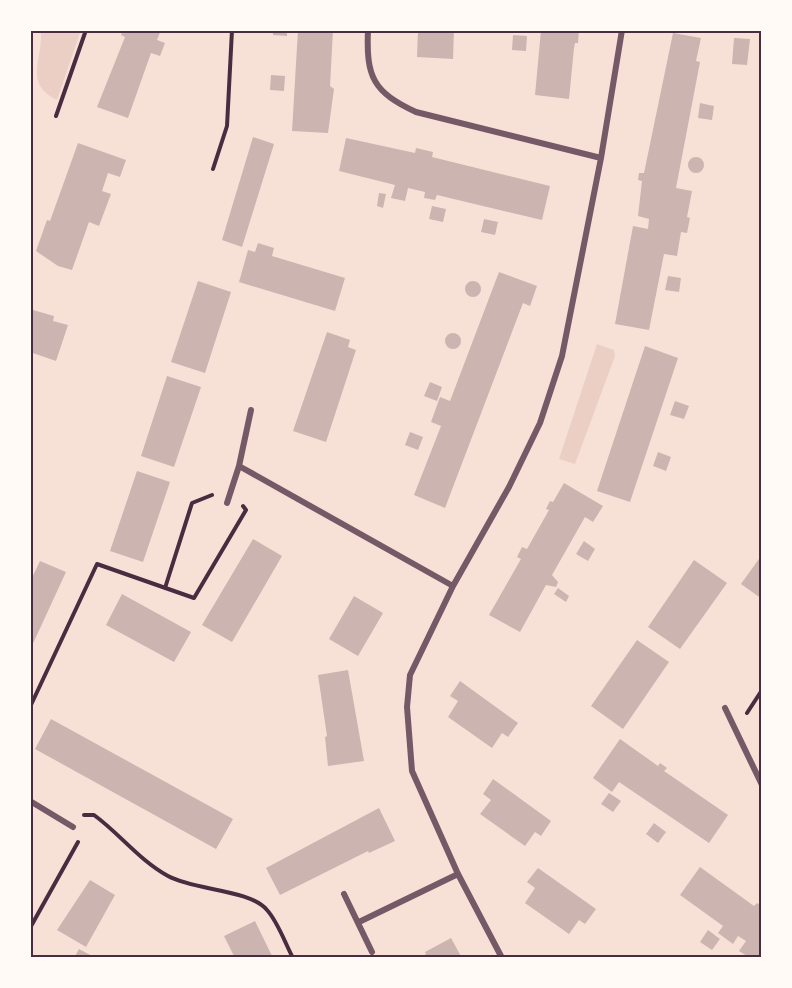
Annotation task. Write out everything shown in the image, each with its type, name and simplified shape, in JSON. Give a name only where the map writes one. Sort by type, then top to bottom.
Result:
[{"type":"street","points":[[368,30],[367,58],[373,79],[390,100],[416,112],[601,158]]},
{"type":"street","points":[[502,958],[458,874],[412,771],[407,707],[410,675],[422,643],[509,487],[540,423],[562,356],[601,158],[622,30]]},
{"type":"street","points":[[30,41],[30,55]]},
{"type":"street","points":[[227,503],[239,466],[251,410]]},
{"type":"street","points":[[239,466],[453,586]]},
{"type":"street","points":[[725,708],[762,785]]},
{"type":"street","points":[[30,801],[73,827]]},
{"type":"street","points":[[359,922],[458,874]]},
{"type":"street","points":[[344,894],[372,952]]},
{"type":"path","points":[[56,116],[86,30]]},
{"type":"path","points":[[213,169],[227,126],[232,30]]},
{"type":"path","points":[[30,707],[97,564],[165,588],[194,598],[246,510],[232,487],[192,503],[165,588]]},
{"type":"path","points":[[57,817],[94,815],[133,851],[170,877],[196,887],[257,901],[268,911],[293,958]]},
{"type":"path","points":[[88,825],[94,815]]},
{"type":"path","points":[[30,928],[82,835]]},
{"type":"shaded area","points":[[41,30],[81,30],[57,100],[40,86],[38,78]]},
{"type":"shaded area","points":[[597,344],[614,350],[615,356],[575,464],[559,459]]},
{"type":"building","points":[[123,30],[161,30],[157,40],[165,43],[160,56],[151,53],[128,118],[97,107],[125,37],[121,35]]},
{"type":"building","points":[[273,30],[287,30],[287,36],[273,35]]},
{"type":"building","points":[[298,30],[333,30],[330,86],[334,89],[328,133],[292,131]]},
{"type":"building","points":[[418,30],[454,30],[453,59],[417,57]]},
{"type":"building","points":[[541,30],[579,30],[578,43],[575,43],[574,48],[569,99],[535,95]]},
{"type":"building","points":[[673,33],[701,38],[696,61],[700,62],[676,188],[692,191],[687,217],[690,218],[687,233],[681,232],[677,256],[664,254],[649,330],[615,324],[633,226],[648,229],[649,219],[638,216],[642,181],[638,180],[639,173],[644,173]]},
{"type":"building","points":[[513,35],[527,36],[526,51],[512,50]]},
{"type":"building","points":[[734,38],[750,39],[747,65],[732,64]]},
{"type":"building","points":[[271,75],[285,76],[284,91],[270,90]]},
{"type":"building","points":[[700,103],[714,106],[712,120],[698,118]]},
{"type":"building","points":[[253,137],[274,144],[242,247],[222,240]]},
{"type":"building","points":[[346,138],[415,153],[416,148],[433,152],[432,157],[550,186],[542,220],[437,195],[435,200],[424,198],[425,192],[408,188],[405,201],[391,198],[395,185],[339,171]]},
{"type":"building","points":[[78,143],[126,160],[120,177],[108,173],[102,191],[111,194],[99,226],[89,222],[72,270],[58,266],[36,251],[47,220],[50,221]]},
{"type":"building","points":[[696,157],[702,159],[704,165],[702,171],[696,173],[690,171],[688,165],[690,159]]},
{"type":"building","points":[[379,193],[386,194],[383,208],[377,206]]},
{"type":"building","points":[[432,206],[446,209],[443,222],[429,219]]},
{"type":"building","points":[[484,219],[498,222],[495,235],[481,232]]},
{"type":"building","points":[[258,243],[274,248],[272,256],[345,278],[335,311],[239,282],[248,250],[255,252]]},
{"type":"building","points":[[499,272],[537,286],[530,306],[523,303],[445,508],[414,495],[441,426],[431,422],[440,397],[450,401]]},
{"type":"building","points":[[668,276],[681,278],[679,292],[665,290]]},
{"type":"building","points":[[198,281],[231,292],[205,373],[171,362]]},
{"type":"building","points":[[473,281],[479,283],[481,289],[479,295],[473,297],[467,295],[465,289],[467,283]]},
{"type":"building","points":[[33,310],[54,316],[53,321],[68,325],[56,361],[30,352]]},
{"type":"building","points":[[327,332],[350,340],[348,347],[356,350],[326,442],[293,431]]},
{"type":"building","points":[[453,333],[459,335],[461,341],[459,347],[453,349],[447,347],[445,341],[447,335]]},
{"type":"building","points":[[645,346],[678,358],[630,502],[597,491]]},
{"type":"building","points":[[167,376],[201,387],[174,467],[141,456]]},
{"type":"building","points":[[430,382],[442,387],[437,401],[424,396]]},
{"type":"building","points":[[675,401],[689,406],[684,419],[670,415]]},
{"type":"building","points":[[410,432],[423,437],[418,450],[405,445]]},
{"type":"building","points":[[658,452],[671,457],[666,471],[653,466]]},
{"type":"building","points":[[137,471],[170,482],[143,562],[110,551]]},
{"type":"building","points":[[564,483],[603,506],[593,522],[585,517],[552,575],[558,582],[556,587],[546,585],[520,632],[489,615],[521,559],[517,557],[522,547],[527,549],[549,510],[546,509],[550,501],[553,502]]},
{"type":"building","points":[[253,539],[282,556],[232,642],[202,625]]},
{"type":"building","points":[[584,541],[595,549],[588,561],[576,554]]},
{"type":"building","points":[[762,557],[762,599],[741,584]]},
{"type":"building","points":[[694,560],[727,583],[680,649],[648,627]]},
{"type":"building","points":[[40,561],[66,572],[30,650],[30,582]]},
{"type":"building","points":[[558,588],[569,596],[566,602],[554,594]]},
{"type":"building","points":[[122,594],[191,632],[174,662],[106,625]]},
{"type":"building","points":[[354,596],[383,613],[358,656],[329,639]]},
{"type":"building","points":[[637,640],[669,662],[623,729],[591,706]]},
{"type":"building","points":[[348,670],[364,761],[328,766],[325,737],[327,736],[318,675]]},
{"type":"building","points":[[460,681],[518,723],[508,737],[502,733],[492,748],[448,717],[458,701],[450,696]]},
{"type":"building","points":[[51,719],[233,819],[216,849],[35,749]]},
{"type":"building","points":[[620,739],[658,766],[660,763],[667,768],[664,771],[728,815],[709,843],[619,782],[612,792],[593,778]]},
{"type":"building","points":[[493,779],[551,821],[541,836],[535,832],[525,846],[480,814],[491,800],[483,794]]},
{"type":"building","points":[[609,793],[621,801],[613,812],[601,804]]},
{"type":"building","points":[[379,808],[395,841],[369,853],[368,851],[280,895],[266,868]]},
{"type":"building","points":[[654,823],[666,832],[658,843],[646,834]]},
{"type":"building","points":[[700,867],[754,906],[757,903],[762,906],[762,952],[758,958],[750,958],[739,951],[746,941],[738,936],[733,944],[718,933],[723,926],[680,895]]},
{"type":"building","points":[[538,868],[596,909],[585,924],[579,920],[569,934],[525,903],[535,888],[527,882]]},
{"type":"building","points":[[90,880],[115,895],[86,947],[57,930]]},
{"type":"building","points":[[255,921],[273,958],[235,958],[224,936]]},
{"type":"building","points":[[708,930],[720,939],[712,950],[700,942]]},
{"type":"building","points":[[451,938],[462,958],[420,958],[426,954],[425,952]]},
{"type":"building","points":[[79,949],[96,958],[74,958]]}]
